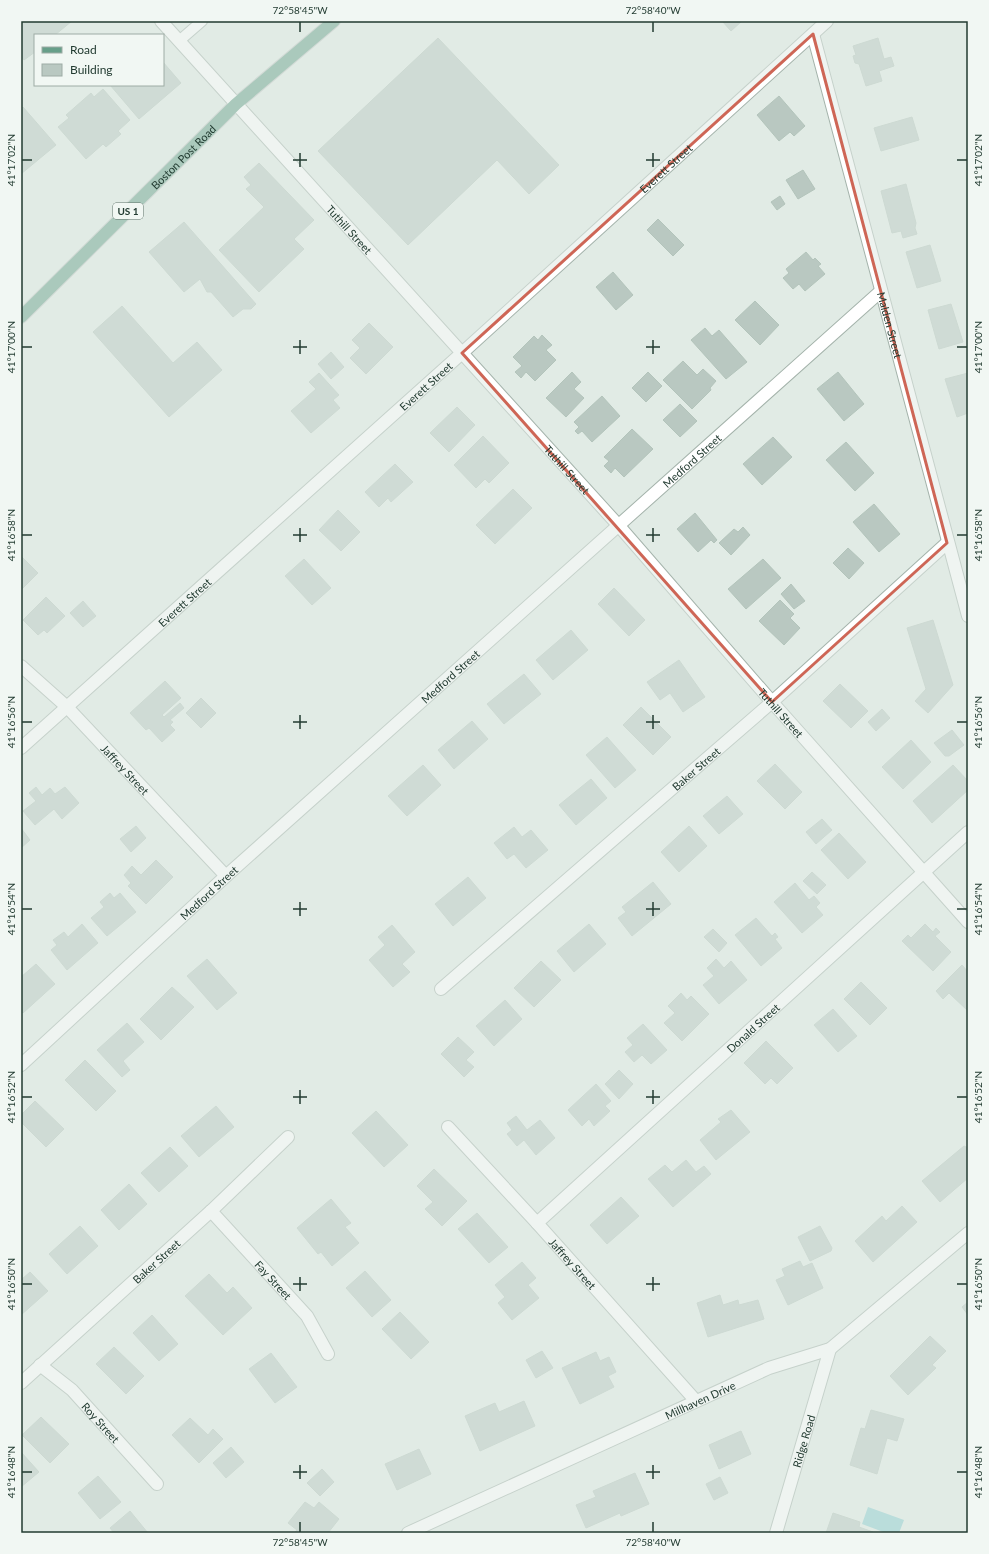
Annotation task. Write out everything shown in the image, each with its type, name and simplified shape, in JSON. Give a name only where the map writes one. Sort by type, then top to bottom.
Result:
[{"type":"main road","name":"Boston Post Road","points":[[21,317],[236,104],[334,21]]},
{"type":"street","name":"Tuthill Street","points":[[161,21],[619,526],[772,702],[968,922]]},
{"type":"street","name":"Everett Street","points":[[21,748],[462,353],[827,21]]},
{"type":"street","name":"Malden Street","points":[[813,34],[947,543],[968,616]]},
{"type":"street","name":"Medford Street","points":[[21,1065],[226,876],[881,291]]},
{"type":"street","name":"Baker Street","points":[[441,989],[772,702],[947,543]]},
{"type":"street","name":"Jaffrey Street","points":[[21,666],[67,707],[226,876]]},
{"type":"street","name":"Donald Street","points":[[537,1223],[968,832]]},
{"type":"street","name":"Jaffrey Street","points":[[448,1126],[696,1401]]},
{"type":"street","name":"Baker Street","points":[[21,1383],[211,1210],[288,1137]]},
{"type":"street","name":"Fay Street","points":[[211,1210],[307,1316],[328,1354]]},
{"type":"street","name":"Millhaven Drive","points":[[408,1533],[769,1368],[830,1350],[968,1234]]},
{"type":"street","name":"Ridge Road","points":[[776,1533],[830,1350]]},
{"type":"street","name":"Roy Street","points":[[40,1365],[72,1390],[157,1484]]},
{"type":"lane","points":[[179,41],[202,21]]},
{"type":"highlighted area","points":[[813,34],[947,543],[772,702],[462,353]]},
{"type":"water","points":[[868,1507],[904,1520],[899,1533],[886,1533],[862,1524]]},
{"type":"building","points":[[21,21],[72,21],[56,34],[34,34],[34,53],[24,60],[21,56]]},
{"type":"building","points":[[722,21],[742,21],[731,31]]},
{"type":"building","points":[[438,38],[559,165],[529,194],[497,160],[408,245],[318,151]]},
{"type":"building","points":[[878,38],[884,59],[891,57],[894,66],[879,71],[882,81],[866,86],[859,64],[855,63],[853,56],[856,55],[853,46]]},
{"type":"building","points":[[164,63],[181,83],[139,119],[111,86],[164,86]]},
{"type":"building","points":[[103,89],[130,120],[118,131],[121,134],[106,147],[103,144],[86,159],[58,127],[69,118],[66,115],[91,93],[94,97]]},
{"type":"building","points":[[779,96],[805,126],[794,136],[790,132],[779,141],[757,115]]},
{"type":"building","points":[[23,107],[56,145],[21,174],[21,109]]},
{"type":"building","points":[[912,117],[919,140],[881,151],[874,128]]},
{"type":"building","points":[[259,163],[314,220],[294,239],[304,249],[259,292],[219,250],[264,207],[246,189],[251,185],[244,177]]},
{"type":"building","points":[[803,170],[815,189],[798,199],[786,180]]},
{"type":"building","points":[[906,184],[916,223],[915,228],[917,234],[903,238],[901,231],[892,233],[881,191]]},
{"type":"building","points":[[780,196],[785,204],[777,210],[771,202]]},
{"type":"building","points":[[658,219],[684,245],[673,256],[647,230]]},
{"type":"building","points":[[184,222],[256,304],[251,309],[243,309],[233,317],[211,292],[207,292],[200,279],[184,292],[149,252]]},
{"type":"building","points":[[930,245],[941,281],[917,288],[906,252]]},
{"type":"building","points":[[806,252],[813,260],[815,258],[821,264],[818,266],[825,274],[805,291],[799,284],[793,289],[783,278],[789,273],[786,269]]},
{"type":"building","points":[[613,272],[633,295],[616,310],[596,287]]},
{"type":"building","points":[[755,301],[779,325],[760,345],[735,320]]},
{"type":"building","points":[[951,304],[963,342],[939,349],[928,310]]},
{"type":"building","points":[[122,306],[173,363],[197,342],[222,370],[169,417],[93,332]]},
{"type":"building","points":[[369,323],[393,347],[366,374],[350,358],[360,348],[352,340]]},
{"type":"building","points":[[705,328],[712,336],[719,330],[747,362],[726,379],[691,340]]},
{"type":"building","points":[[542,335],[552,345],[546,350],[556,360],[535,381],[526,372],[521,378],[515,372],[522,366],[513,357],[534,336],[538,340]]},
{"type":"building","points":[[331,352],[344,367],[331,379],[318,364]]},
{"type":"building","points":[[683,361],[697,375],[703,369],[716,381],[710,388],[711,390],[692,409],[663,380]]},
{"type":"building","points":[[572,372],[581,382],[574,389],[584,398],[566,417],[546,398]]},
{"type":"building","points":[[648,372],[662,386],[646,402],[632,388]]},
{"type":"building","points":[[838,372],[864,404],[844,421],[817,389]]},
{"type":"building","points":[[319,373],[339,395],[333,400],[340,408],[311,433],[291,411],[316,389],[309,382]]},
{"type":"building","points":[[968,373],[968,413],[957,417],[945,379]]},
{"type":"building","points":[[602,396],[620,416],[592,442],[582,431],[578,434],[575,431],[579,427],[574,422]]},
{"type":"building","points":[[680,404],[697,421],[680,437],[663,420]]},
{"type":"building","points":[[457,407],[475,425],[449,452],[430,433]]},
{"type":"building","points":[[632,429],[653,449],[624,477],[615,468],[611,473],[604,466],[609,461],[604,457]]},
{"type":"building","points":[[483,436],[509,463],[489,483],[485,479],[476,488],[454,465]]},
{"type":"building","points":[[773,437],[792,457],[762,485],[743,464]]},
{"type":"building","points":[[846,442],[874,473],[855,491],[826,460]]},
{"type":"building","points":[[395,464],[413,482],[391,502],[388,498],[379,507],[365,492]]},
{"type":"building","points":[[513,489],[532,508],[495,544],[476,525]]},
{"type":"building","points":[[874,504],[900,534],[879,552],[853,522]]},
{"type":"building","points":[[338,510],[360,532],[341,551],[319,530]]},
{"type":"building","points":[[695,513],[717,540],[714,543],[711,540],[698,552],[677,529]]},
{"type":"building","points":[[743,527],[750,535],[731,555],[719,543],[734,529],[738,532]]},
{"type":"building","points":[[848,548],[864,563],[849,579],[833,563]]},
{"type":"building","points":[[21,556],[38,573],[21,590]]},
{"type":"building","points":[[304,559],[331,588],[312,605],[285,576]]},
{"type":"building","points":[[763,559],[781,578],[746,609],[728,589]]},
{"type":"building","points":[[791,584],[805,601],[794,609],[781,594]]},
{"type":"building","points":[[614,588],[645,620],[629,636],[598,604]]},
{"type":"building","points":[[46,597],[65,616],[47,633],[44,630],[38,635],[23,620]]},
{"type":"building","points":[[780,600],[794,614],[790,618],[800,628],[784,645],[759,621]]},
{"type":"building","points":[[83,601],[96,616],[83,627],[70,613]]},
{"type":"building","points":[[933,620],[953,685],[928,713],[915,701],[926,689],[907,628]]},
{"type":"building","points":[[571,630],[588,650],[553,680],[536,660]]},
{"type":"building","points":[[679,660],[705,697],[683,712],[670,693],[660,700],[647,682]]},
{"type":"building","points":[[524,674],[541,694],[504,724],[487,704]]},
{"type":"building","points":[[165,681],[181,698],[162,715],[164,717],[180,703],[184,708],[170,720],[173,722],[170,725],[175,730],[162,742],[149,728],[146,730],[130,713]]},
{"type":"building","points":[[840,684],[868,711],[851,728],[823,701]]},
{"type":"building","points":[[201,698],[216,713],[201,728],[186,713]]},
{"type":"building","points":[[641,707],[671,737],[653,755],[623,725]]},
{"type":"building","points":[[882,709],[890,718],[876,731],[868,722]]},
{"type":"building","points":[[472,721],[488,739],[454,769],[438,750]]},
{"type":"building","points":[[952,730],[964,745],[949,756],[945,756],[934,743]]},
{"type":"building","points":[[607,737],[636,770],[615,788],[586,755]]},
{"type":"building","points":[[911,740],[931,762],[903,789],[882,767]]},
{"type":"building","points":[[775,764],[802,792],[785,809],[757,781]]},
{"type":"building","points":[[423,765],[441,785],[407,816],[388,796]]},
{"type":"building","points":[[953,765],[968,781],[968,790],[932,823],[913,801]]},
{"type":"building","points":[[591,779],[607,798],[576,825],[559,805]]},
{"type":"building","points":[[36,787],[42,795],[50,788],[55,794],[65,787],[79,803],[62,819],[54,809],[35,825],[23,811],[36,801],[29,793]]},
{"type":"building","points":[[727,796],[743,814],[719,834],[703,816]]},
{"type":"building","points":[[822,819],[832,830],[816,844],[806,832]]},
{"type":"building","points":[[136,826],[146,838],[131,852],[120,839]]},
{"type":"building","points":[[689,826],[707,846],[679,872],[661,852]]},
{"type":"building","points":[[514,827],[522,837],[531,830],[548,850],[526,868],[514,854],[507,859],[494,843]]},
{"type":"building","points":[[21,828],[30,840],[21,848]]},
{"type":"building","points":[[839,833],[866,862],[848,879],[821,850]]},
{"type":"building","points":[[156,860],[173,877],[146,904],[128,886],[131,883],[124,875],[132,866],[141,875]]},
{"type":"building","points":[[812,872],[826,885],[817,894],[803,881]]},
{"type":"building","points":[[468,877],[486,898],[453,926],[435,904]]},
{"type":"building","points":[[653,882],[671,904],[632,936],[618,918],[626,912],[622,907]]},
{"type":"building","points":[[795,883],[809,900],[814,896],[820,903],[816,907],[823,915],[802,933],[774,902]]},
{"type":"building","points":[[110,893],[114,898],[120,893],[136,912],[107,936],[91,918],[104,907],[100,902]]},
{"type":"building","points":[[756,918],[772,936],[775,933],[778,937],[775,939],[782,948],[761,966],[735,935]]},
{"type":"building","points":[[82,924],[98,943],[67,970],[51,950],[57,945],[53,940],[64,932],[68,937]]},
{"type":"building","points":[[589,924],[606,944],[574,972],[557,951]]},
{"type":"building","points":[[925,924],[933,932],[936,928],[940,932],[935,936],[951,952],[933,971],[902,941],[908,935],[911,938]]},
{"type":"building","points":[[392,925],[415,952],[402,964],[410,972],[393,987],[369,960],[385,945],[378,937]]},
{"type":"building","points":[[713,929],[727,943],[719,952],[704,937]]},
{"type":"building","points":[[207,959],[237,993],[217,1010],[187,976]]},
{"type":"building","points":[[716,959],[724,968],[731,961],[747,980],[719,1004],[703,985],[714,976],[707,968]]},
{"type":"building","points":[[541,961],[561,980],[534,1007],[514,988]]},
{"type":"building","points":[[36,964],[55,984],[23,1013],[21,1010],[21,977]]},
{"type":"building","points":[[962,965],[968,972],[968,1011],[949,993],[943,999],[936,991]]},
{"type":"building","points":[[861,982],[887,1008],[870,1025],[844,999]]},
{"type":"building","points":[[172,987],[194,1007],[161,1040],[140,1019]]},
{"type":"building","points":[[681,993],[687,1000],[691,996],[709,1014],[682,1041],[664,1023],[675,1013],[668,1006]]},
{"type":"building","points":[[505,1000],[522,1019],[494,1046],[476,1026]]},
{"type":"building","points":[[833,1009],[857,1036],[838,1052],[814,1025]]},
{"type":"building","points":[[127,1023],[144,1042],[123,1061],[130,1070],[122,1077],[97,1050]]},
{"type":"building","points":[[643,1024],[667,1050],[651,1064],[642,1055],[634,1062],[625,1052],[633,1045],[627,1038]]},
{"type":"building","points":[[458,1037],[474,1052],[466,1060],[474,1067],[464,1077],[441,1054]]},
{"type":"building","points":[[766,1041],[793,1068],[777,1084],[771,1078],[765,1084],[744,1063]]},
{"type":"building","points":[[85,1060],[116,1091],[96,1111],[65,1080]]},
{"type":"building","points":[[619,1070],[633,1084],[619,1099],[605,1084]]},
{"type":"building","points":[[596,1084],[611,1101],[605,1106],[610,1111],[594,1126],[589,1119],[582,1126],[568,1110]]},
{"type":"building","points":[[35,1101],[64,1129],[46,1147],[21,1122],[21,1115]]},
{"type":"building","points":[[216,1106],[234,1127],[199,1157],[181,1136]]},
{"type":"building","points":[[731,1110],[750,1132],[716,1160],[700,1140],[721,1122],[718,1119]]},
{"type":"building","points":[[376,1111],[408,1145],[384,1167],[352,1133]]},
{"type":"building","points":[[516,1116],[527,1130],[540,1120],[555,1138],[536,1155],[524,1140],[517,1146],[507,1134],[512,1130],[507,1123]]},
{"type":"building","points":[[964,1146],[968,1148],[968,1178],[940,1202],[922,1181]]},
{"type":"building","points":[[170,1147],[188,1166],[159,1192],[141,1173]]},
{"type":"building","points":[[686,1160],[696,1172],[704,1166],[711,1174],[673,1207],[648,1179],[665,1165],[672,1172]]},
{"type":"building","points":[[434,1169],[467,1201],[442,1226],[425,1209],[433,1202],[417,1186]]},
{"type":"building","points":[[129,1184],[147,1204],[119,1230],[101,1210]]},
{"type":"building","points":[[621,1197],[639,1216],[607,1244],[590,1225]]},
{"type":"building","points":[[331,1199],[351,1223],[345,1227],[359,1243],[332,1266],[321,1252],[318,1254],[297,1228]]},
{"type":"building","points":[[902,1206],[917,1222],[873,1262],[855,1241],[882,1216],[886,1221]]},
{"type":"building","points":[[477,1213],[508,1247],[489,1263],[458,1229]]},
{"type":"building","points":[[80,1226],[98,1246],[67,1274],[49,1254]]},
{"type":"building","points":[[820,1226],[832,1248],[831,1251],[810,1261],[798,1237]]},
{"type":"building","points":[[800,1261],[803,1267],[812,1263],[823,1288],[788,1305],[776,1280],[785,1276],[782,1269]]},
{"type":"building","points":[[522,1262],[536,1278],[528,1285],[539,1298],[512,1320],[498,1303],[505,1297],[495,1285]]},
{"type":"building","points":[[365,1271],[391,1300],[372,1317],[346,1288]]},
{"type":"building","points":[[30,1272],[48,1291],[21,1315],[21,1280]]},
{"type":"building","points":[[209,1274],[227,1293],[233,1287],[252,1308],[223,1335],[185,1296]]},
{"type":"building","points":[[720,1295],[723,1305],[738,1300],[739,1305],[758,1300],[764,1319],[708,1337],[697,1303]]},
{"type":"building","points":[[968,1302],[968,1315],[962,1307]]},
{"type":"building","points":[[400,1312],[429,1342],[411,1359],[382,1329]]},
{"type":"building","points":[[152,1315],[178,1344],[159,1361],[133,1333]]},
{"type":"building","points":[[930,1336],[946,1351],[932,1365],[936,1368],[908,1395],[890,1376]]},
{"type":"building","points":[[114,1347],[144,1376],[126,1394],[96,1364]]},
{"type":"building","points":[[542,1351],[553,1368],[536,1378],[526,1360]]},
{"type":"building","points":[[596,1352],[600,1361],[609,1357],[616,1372],[608,1376],[614,1387],[580,1404],[562,1368]]},
{"type":"building","points":[[271,1353],[297,1387],[275,1403],[249,1369]]},
{"type":"building","points":[[524,1401],[535,1426],[480,1451],[465,1416],[495,1403],[499,1412]]},
{"type":"building","points":[[871,1410],[904,1419],[897,1441],[887,1438],[877,1474],[850,1465],[861,1428],[865,1429]]},
{"type":"building","points":[[41,1417],[69,1444],[50,1463],[22,1435]]},
{"type":"building","points":[[190,1418],[208,1435],[213,1429],[223,1439],[199,1463],[172,1435]]},
{"type":"building","points":[[741,1431],[751,1454],[719,1469],[709,1445]]},
{"type":"building","points":[[231,1447],[244,1462],[226,1478],[213,1463]]},
{"type":"building","points":[[419,1449],[431,1474],[397,1490],[385,1464]]},
{"type":"building","points":[[21,1452],[39,1472],[21,1487]]},
{"type":"building","points":[[322,1469],[334,1482],[320,1496],[307,1483]]},
{"type":"building","points":[[635,1473],[649,1504],[621,1516],[620,1513],[586,1528],[576,1505],[596,1497],[593,1491]]},
{"type":"building","points":[[98,1476],[121,1502],[100,1519],[78,1493]]},
{"type":"building","points":[[720,1477],[728,1493],[714,1500],[706,1484]]},
{"type":"building","points":[[305,1502],[314,1508],[319,1502],[339,1519],[328,1533],[294,1533],[297,1530],[288,1523]]},
{"type":"building","points":[[130,1511],[148,1533],[114,1533],[110,1528]]},
{"type":"building","points":[[833,1513],[860,1522],[859,1527],[873,1532],[826,1533]]}]
